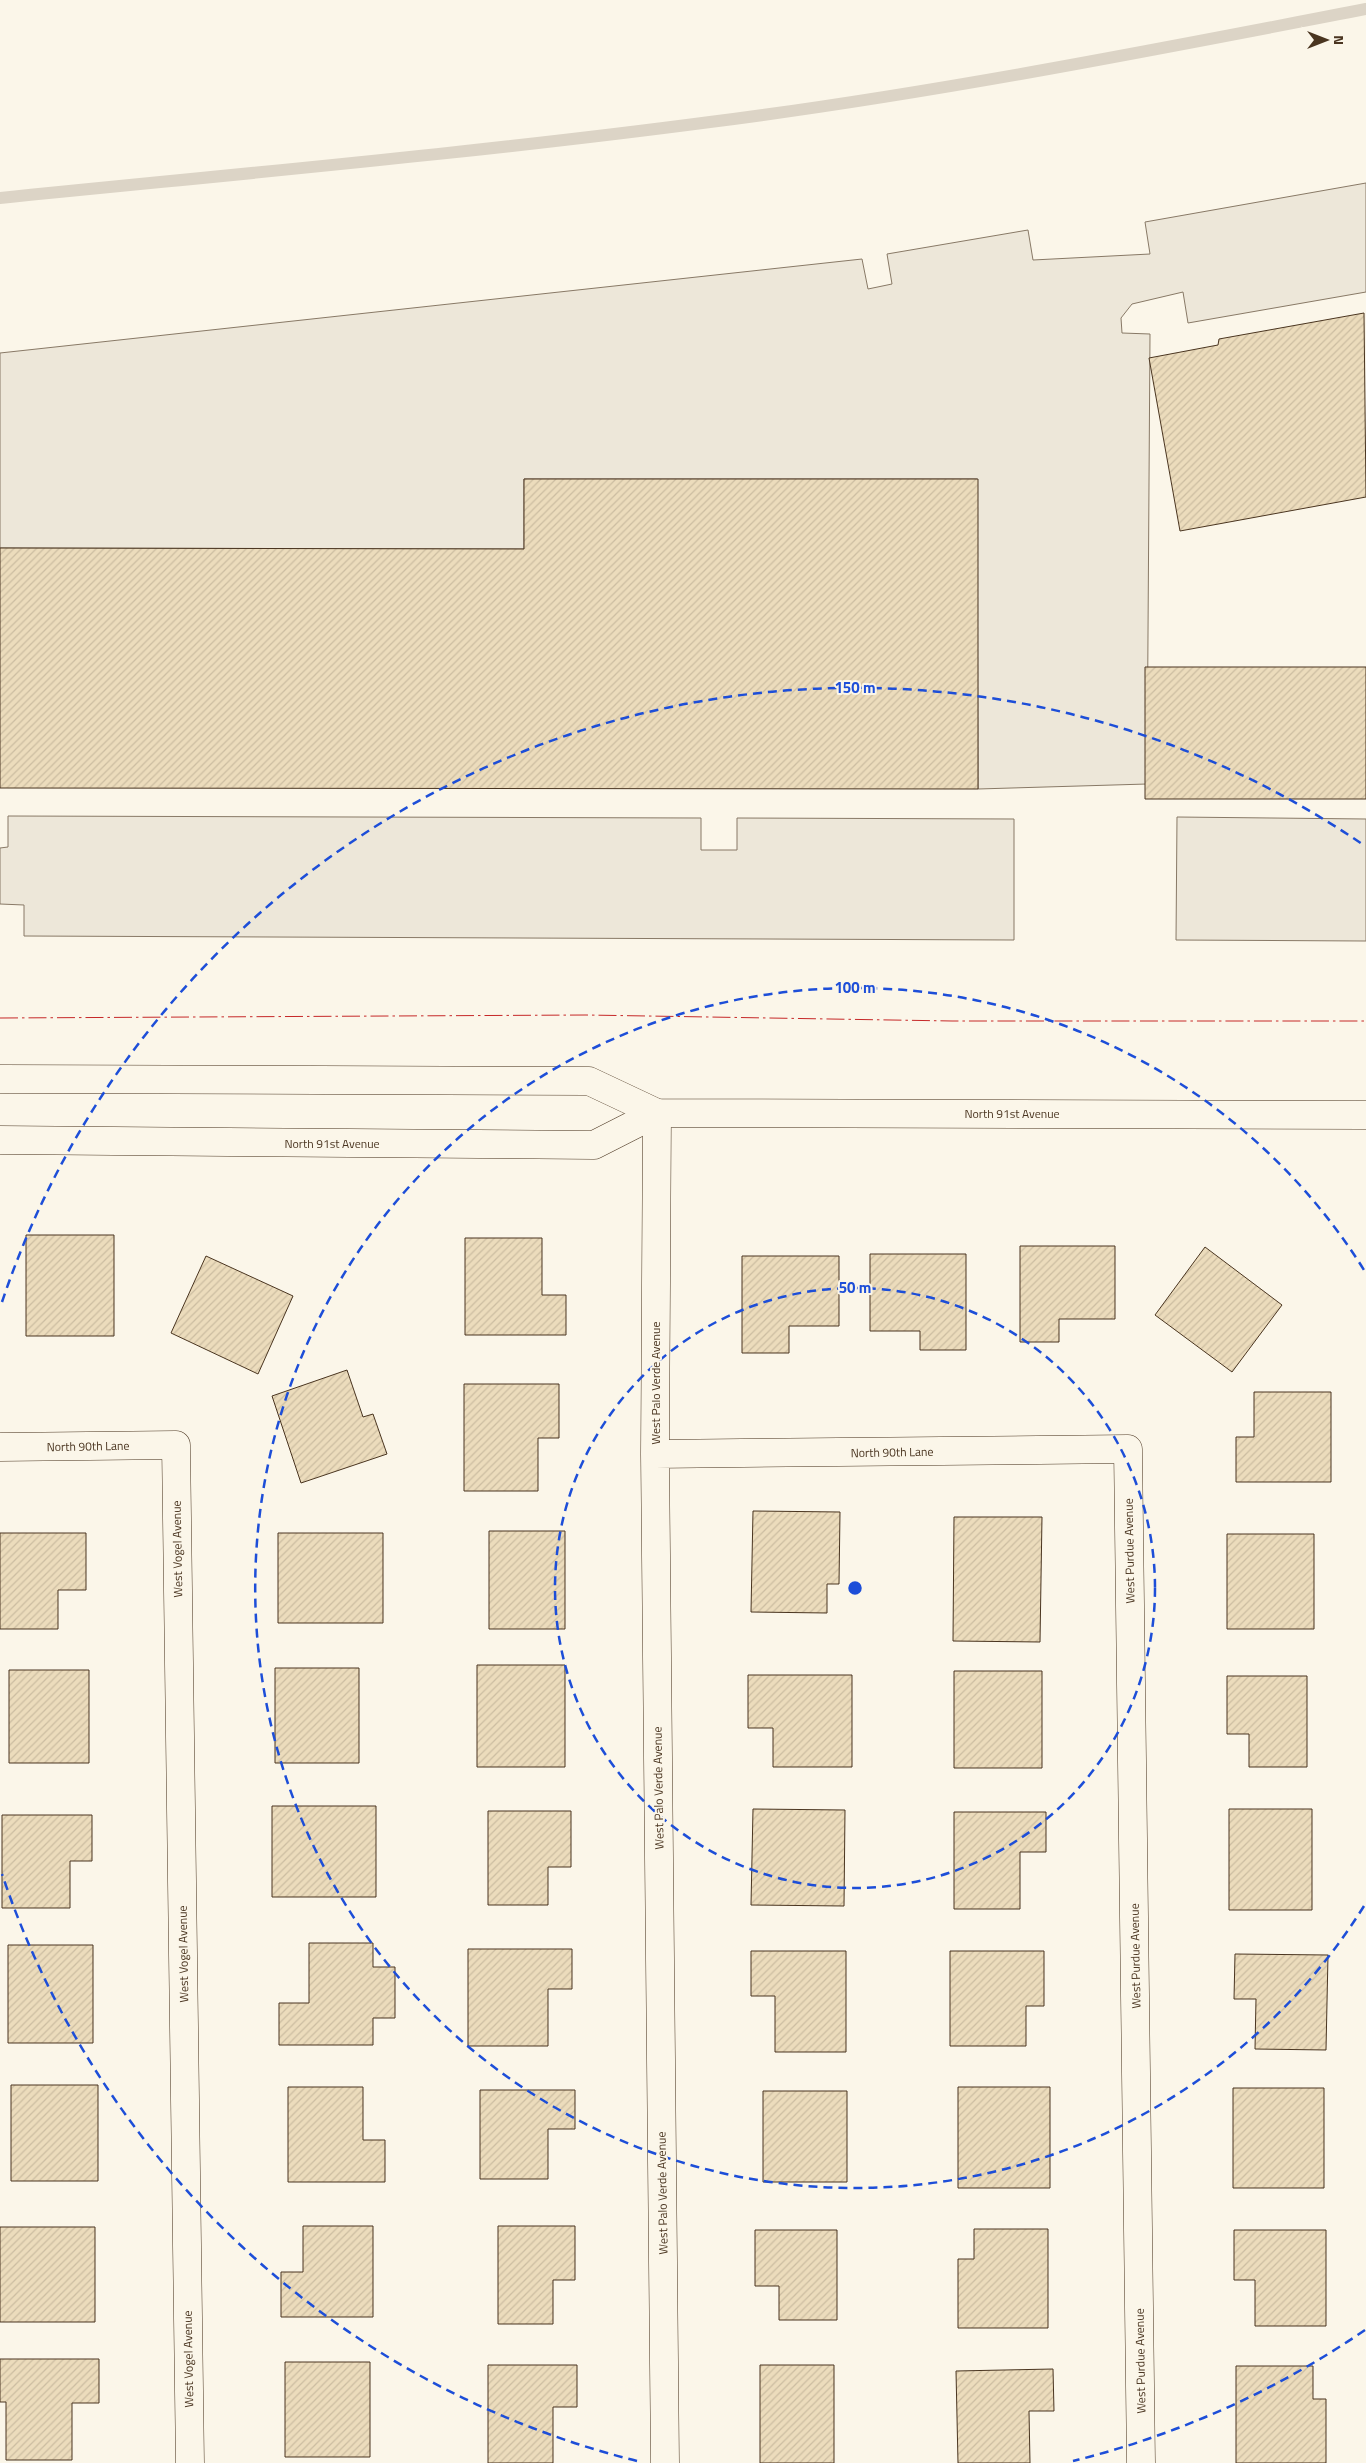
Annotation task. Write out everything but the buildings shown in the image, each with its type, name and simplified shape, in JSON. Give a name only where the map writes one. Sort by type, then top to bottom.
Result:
[{"type":"street","name":"North 91st Avenue","points":[[0,1078],[589,1081],[658,1114],[1366,1115]]},
{"type":"street","name":"North 91st Avenue","points":[[0,1140],[594,1145],[658,1114]]},
{"type":"street","name":"West Palo Verde Avenue","points":[[658,1114],[656,1454],[665,2463]]},
{"type":"street","name":"North 90th Lane","points":[[0,1447],[176,1445]]},
{"type":"street","name":"West Vogel Avenue","points":[[176,1445],[190,2463]]},
{"type":"street","name":"North 90th Lane","points":[[656,1454],[1128,1450]]},
{"type":"street","name":"West Purdue Avenue","points":[[1128,1450],[1142,2463]]},
{"type":"shaded area","points":[[1366,183],[1366,292],[1188,323],[1183,292],[1132,304],[1121,318],[1122,333],[1150,334],[1147,784],[978,789],[977,479],[524,479],[524,549],[0,548],[0,353],[862,259],[868,289],[892,284],[887,254],[1028,230],[1033,260],[1150,254],[1145,222]]},
{"type":"shaded area","points":[[8,816],[701,818],[701,850],[737,850],[737,818],[1014,819],[1014,940],[24,936],[24,905],[0,904],[0,848],[8,847]]},
{"type":"shaded area","points":[[1177,817],[1366,819],[1366,941],[1176,940]]},
{"type":"waterway","points":[[0,198],[444,153],[792,111],[1039,71],[1366,9]]},
{"type":"power","points":[[0,1018],[586,1015],[952,1021],[1366,1021]]}]
